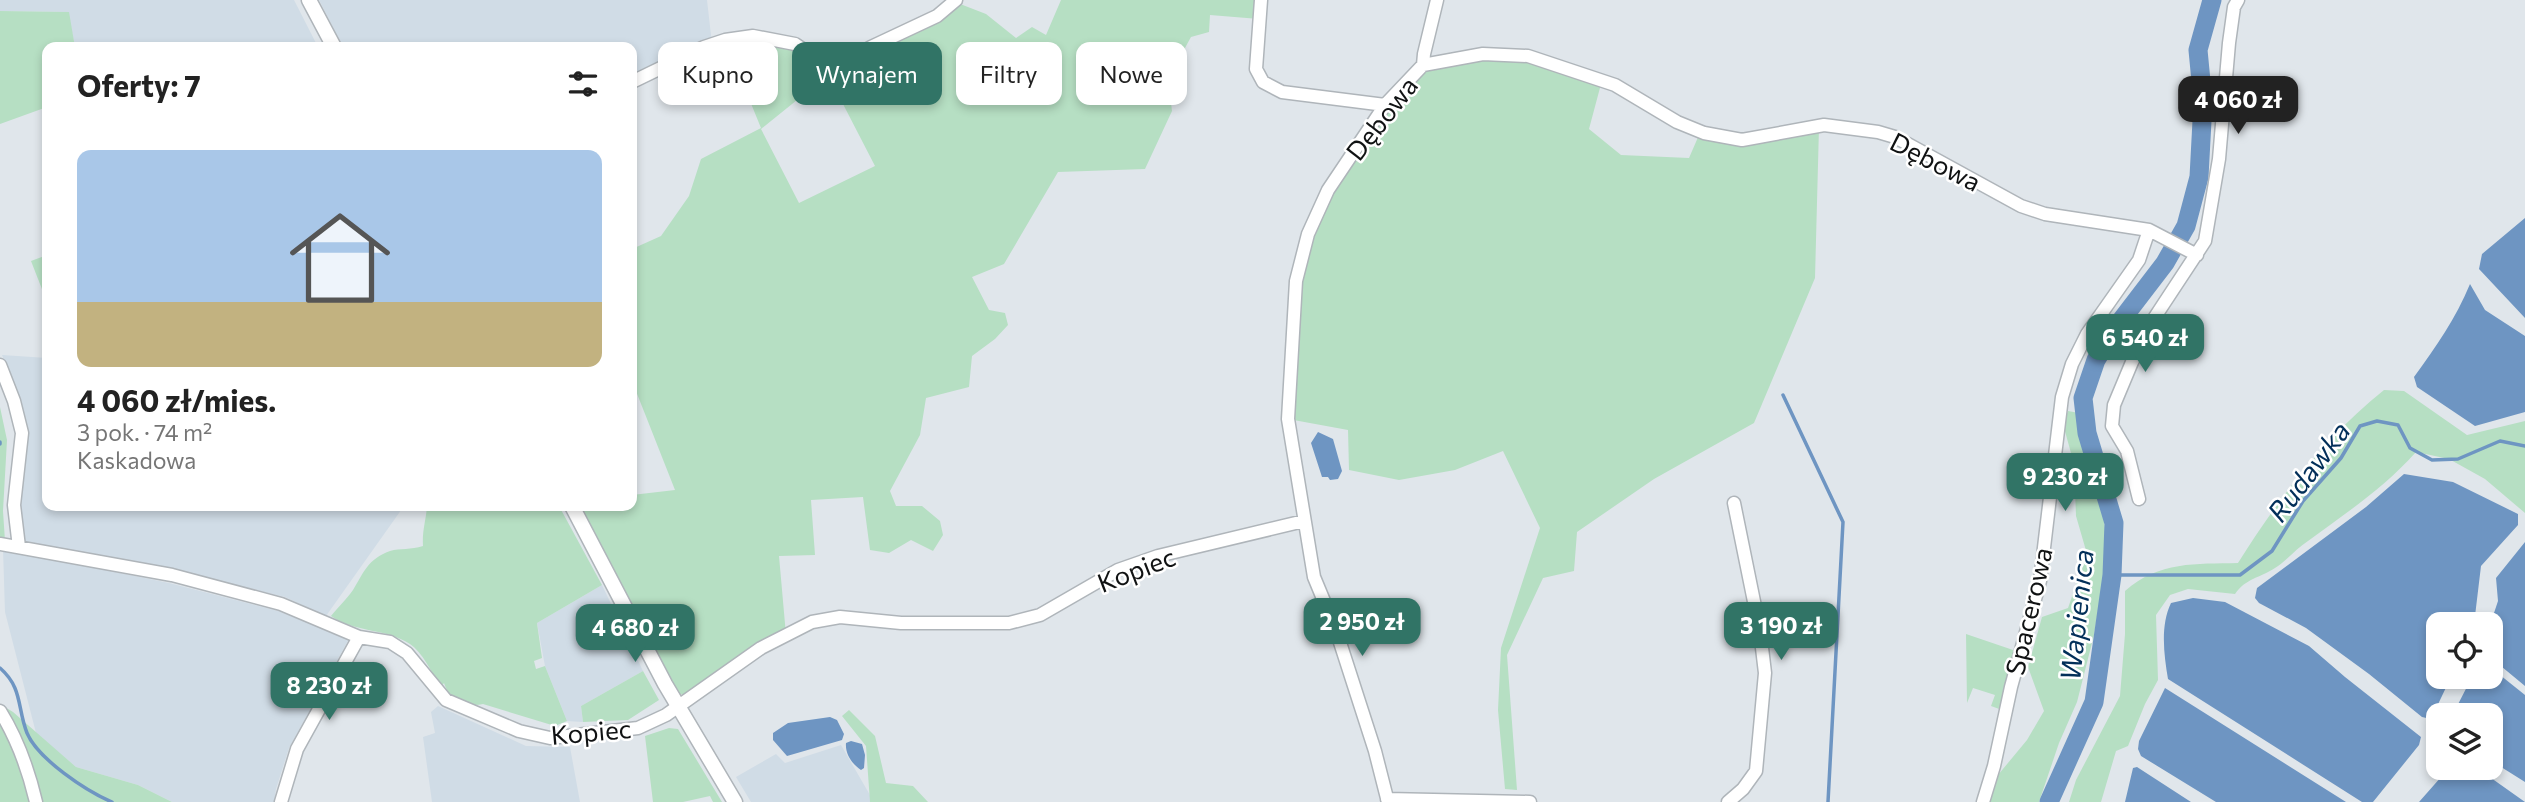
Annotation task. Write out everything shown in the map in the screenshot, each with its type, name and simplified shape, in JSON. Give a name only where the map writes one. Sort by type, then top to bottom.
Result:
[{"type":"street","points":[[309,0],[331,42]]},
{"type":"street","points":[[637,80],[704,47],[725,40],[752,36],[794,44],[826,65],[839,66],[937,16],[956,0]]},
{"type":"street","points":[[1261,0],[1256,68],[1263,82],[1282,92],[1385,105]]},
{"type":"street","points":[[1423,65],[1437,0]]},
{"type":"street","points":[[2139,499],[2127,452],[2112,426],[2114,405],[2153,320],[2192,253],[2205,241],[2219,159],[2229,43],[2234,7],[2238,0]]},
{"type":"street","name":"Dębowa","points":[[1387,801],[1375,751],[1340,642],[1314,577],[1288,419],[1296,281],[1308,234],[1328,190],[1385,105],[1423,65],[1483,54],[1528,56],[1615,85],[1677,122],[1704,133],[1742,140],[1824,125],[1878,132],[1895,137],[2021,206],[2045,214],[2149,230],[2192,253]]},
{"type":"street","name":"Spacerowa","points":[[1983,802],[2040,581],[2062,397],[2072,364],[2087,334],[2138,260],[2149,230]]},
{"type":"street","points":[[0,365],[14,401],[22,433],[9,546]]},
{"type":"street","points":[[1728,802],[1743,789],[1756,771],[1765,673],[1760,631],[1734,503]]},
{"type":"street","points":[[575,511],[678,707],[735,802]]},
{"type":"street","name":"Kopiec","points":[[9,546],[184,578],[281,604],[359,637],[390,642],[407,653],[446,701],[519,731],[550,738],[638,728],[678,707],[761,648],[812,622],[840,617],[901,623],[1009,623],[1040,615],[1118,570],[1158,556],[1304,520]]},
{"type":"street","points":[[281,802],[296,749],[359,637]]},
{"type":"street","points":[[0,711],[28,765],[36,802]]},
{"type":"street","points":[[1387,801],[1530,802]]},
{"type":"shaded area","points":[[0,0],[294,0],[315,42],[74,42],[68,12],[0,11]]},
{"type":"shaded area","points":[[319,0],[707,0],[712,42],[658,42],[658,70],[637,80],[637,42],[340,42]]},
{"type":"shaded area","points":[[2,355],[42,358],[42,511],[400,511],[326,616],[285,597],[165,568],[23,544],[18,504],[21,403]]},
{"type":"shaded area","points":[[3,549],[169,583],[278,611],[349,639],[289,748],[274,802],[172,802],[138,785],[76,767],[36,733],[5,612]]},
{"type":"shaded area","points":[[602,585],[643,671],[581,706],[583,722],[567,721],[545,666],[537,623]]},
{"type":"shaded area","points":[[438,706],[526,746],[570,747],[580,802],[432,802],[423,737],[435,733],[431,712]]},
{"type":"shaded area","points":[[841,745],[874,802],[751,802],[736,777],[776,754],[785,763]]},
{"type":"green space","points":[[1061,0],[1261,0],[1259,19],[1210,15],[1209,32],[1191,37],[1187,44],[1187,42],[1076,42],[1076,105],[1171,105],[1172,111],[1145,169],[1058,172],[1004,264],[972,277],[989,310],[1005,313],[1008,325],[995,339],[972,356],[969,387],[926,398],[920,435],[890,491],[896,506],[922,506],[940,521],[943,535],[933,551],[911,540],[889,553],[870,550],[863,497],[811,500],[815,555],[779,556],[786,635],[685,695],[679,694],[582,511],[637,511],[637,494],[675,490],[637,394],[637,247],[661,236],[689,196],[701,159],[761,128],[752,105],[778,105],[778,42],[725,40],[783,42],[792,46],[792,104],[761,129],[799,203],[875,166],[843,105],[942,105],[942,42],[882,42],[955,2],[986,14],[1016,38],[1032,27],[1046,35]]},
{"type":"green space","points":[[0,11],[69,12],[74,42],[42,42],[42,109],[0,124]]},
{"type":"green space","points":[[1484,57],[1527,59],[1601,84],[1589,129],[1621,155],[1689,158],[1699,135],[1742,144],[1819,127],[1815,278],[1754,423],[1654,479],[1577,532],[1574,571],[1543,578],[1507,655],[1517,790],[1505,789],[1498,710],[1501,648],[1540,528],[1503,451],[1455,470],[1399,480],[1349,470],[1348,430],[1288,419],[1296,281],[1328,190],[1423,65]]},
{"type":"green space","points":[[42,257],[42,289],[31,261]]},
{"type":"green space","points":[[2384,390],[2404,391],[2467,435],[2525,421],[2525,513],[2485,479],[2449,459],[2416,452],[2364,500],[2279,565],[2249,581],[2235,594],[2188,589],[2170,595],[2156,615],[2158,680],[2128,746],[2116,751],[2101,802],[2069,802],[2076,780],[2120,696],[2125,591],[2138,581],[2165,569],[2193,564],[2238,563],[2304,470],[2342,428]]},
{"type":"green space","points":[[0,407],[7,440],[3,511],[5,541],[0,540]]},
{"type":"green space","points":[[2068,411],[2079,413],[2081,432],[2103,507],[2107,555],[2094,635],[2077,702],[2059,743],[2039,802],[1988,802],[1998,775],[2027,740],[2044,711],[2028,667],[2042,617],[2068,608],[2087,554],[2076,516],[2074,464],[2063,424]]},
{"type":"green space","points":[[426,511],[562,511],[602,585],[537,623],[542,658],[534,661],[536,669],[545,666],[567,721],[555,726],[483,704],[465,704],[450,694],[444,683],[441,687],[439,685],[423,657],[410,644],[391,635],[350,625],[331,616],[376,558],[390,551],[423,546]]},
{"type":"green space","points":[[1966,634],[2016,651],[2002,710],[1991,706],[1995,695],[1973,688],[1967,703]]},
{"type":"green space","points":[[643,671],[659,700],[628,720],[583,722],[581,706]]},
{"type":"green space","points":[[0,704],[13,712],[76,767],[138,785],[172,802],[0,802]]},
{"type":"green space","points":[[849,710],[875,736],[886,783],[913,786],[928,802],[870,802],[866,746],[842,716]]},
{"type":"green space","points":[[669,728],[678,729],[722,802],[713,802],[710,796],[683,802],[653,802],[645,736]]},
{"type":"water","points":[[2525,218],[2525,318],[2479,269],[2482,254]]},
{"type":"water","points":[[2470,284],[2485,310],[2525,336],[2525,412],[2475,426],[2417,387],[2414,377],[2445,332]]},
{"type":"water","points":[[1318,432],[1333,439],[1342,471],[1338,479],[1322,477],[1311,443]]},
{"type":"water","points":[[2404,474],[2453,482],[2518,514],[2518,525],[2481,566],[2475,612],[2426,612],[2426,689],[2445,689],[2439,703],[2426,703],[2426,718],[2306,628],[2259,603],[2255,598],[2257,588],[2366,507]]},
{"type":"water","points":[[2525,542],[2525,686],[2503,668],[2503,612],[2494,612],[2498,601],[2496,578]]},
{"type":"water","points":[[2193,598],[2225,602],[2309,646],[2421,737],[2419,745],[2373,802],[2362,802],[2168,679],[2165,621],[2171,603]]},
{"type":"water","points":[[2503,677],[2525,695],[2525,782],[2503,768],[2503,703],[2459,703],[2466,689],[2503,689]]},
{"type":"water","points":[[2165,688],[2346,802],[2216,802],[2141,756],[2139,741]]},
{"type":"water","points":[[830,717],[837,720],[844,734],[842,740],[787,756],[773,740],[773,733],[788,723]]},
{"type":"water","points":[[851,741],[862,744],[865,755],[864,768],[861,770],[848,755],[846,743]]},
{"type":"water","points":[[2137,767],[2191,802],[2125,802],[2133,768]]},
{"type":"water","points":[[2438,780],[2494,780],[2525,802],[2419,802]]},
{"type":"waterway","name":"Wapienica","points":[[2049,802],[2094,702],[2112,575],[2114,523],[2087,433],[2083,398],[2096,360],[2116,327],[2165,263],[2186,226],[2199,177],[2203,102],[2198,50],[2212,0]]},
{"type":"waterway","points":[[1783,395],[1843,522],[1828,802]]},
{"type":"waterway","name":"Rudawka","points":[[2112,575],[2240,575],[2272,551],[2303,501],[2341,458],[2360,426],[2377,421],[2398,425],[2410,448],[2432,460],[2458,459],[2500,441],[2525,446]]},
{"type":"waterway","points":[[0,668],[13,683],[27,733],[41,753],[77,782],[112,802]]}]
